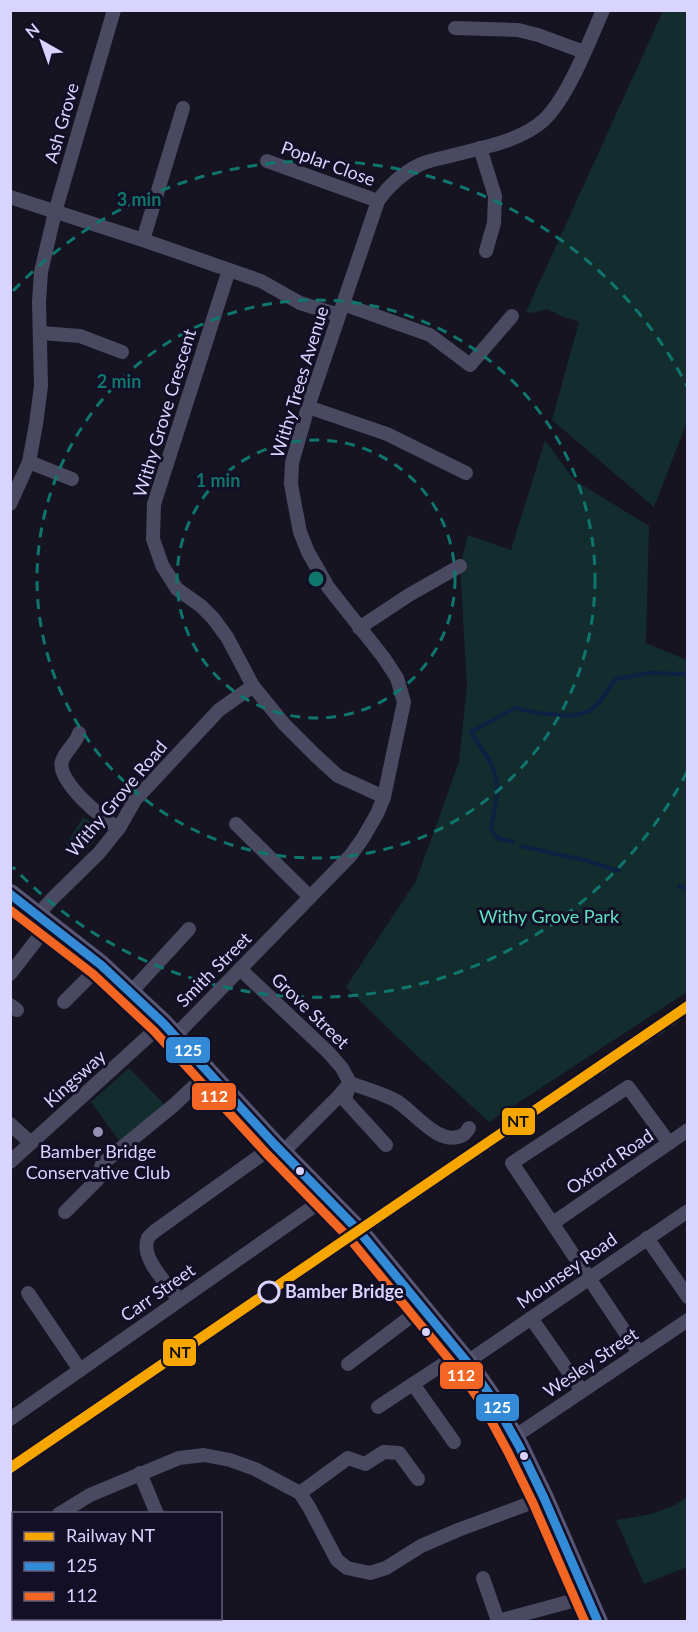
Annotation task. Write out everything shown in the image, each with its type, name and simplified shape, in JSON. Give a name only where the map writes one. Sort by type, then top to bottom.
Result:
[{"type":"main road","points":[[10,894],[102,965],[169,1029],[279,1149],[367,1240],[464,1358],[492,1398],[514,1437],[544,1498],[598,1622]]},
{"type":"street","name":"Ash Grove","points":[[10,504],[29,462],[36,424],[41,386],[39,302],[41,272],[55,212],[114,10]]},
{"type":"street","name":"Withy Trees Avenue","points":[[279,929],[351,855],[378,814],[384,797],[404,702],[397,678],[328,587],[308,552],[300,532],[291,484],[292,463],[308,407],[378,201],[388,186],[421,164],[502,142],[525,133],[546,118],[563,96],[603,10]]},
{"type":"street","points":[[455,28],[518,30],[584,52]]},
{"type":"street","points":[[143,240],[183,108]]},
{"type":"street","points":[[480,148],[495,196],[494,223],[486,251]]},
{"type":"street","name":"Poplar Close","points":[[267,161],[378,201]]},
{"type":"street","points":[[10,197],[261,281],[300,303],[341,310],[430,335],[470,364],[512,316]]},
{"type":"street","name":"Withy Grove Crescent","points":[[229,270],[154,504],[153,539],[162,565],[177,589],[201,606],[213,618],[227,637],[253,686],[284,724],[338,776],[384,797]]},
{"type":"street","points":[[41,333],[80,336],[122,352]]},
{"type":"street","points":[[308,407],[387,434],[466,473]]},
{"type":"street","points":[[29,462],[72,479]]},
{"type":"street","points":[[359,628],[459,566]]},
{"type":"street","name":"Withy Grove Road","points":[[10,974],[44,920],[51,900],[99,853],[135,800],[219,710],[253,686]]},
{"type":"street","points":[[79,732],[62,763],[62,773],[68,784],[107,822],[118,828]]},
{"type":"street","points":[[236,824],[310,897]]},
{"type":"street","points":[[131,992],[189,929]]},
{"type":"street","name":"Smith Street","points":[[169,1029],[240,969],[279,929]]},
{"type":"street","points":[[64,1002],[102,965]]},
{"type":"street","name":"Grove Street","points":[[240,969],[328,1052],[342,1068],[350,1083]]},
{"type":"street","name":"Kingsway","points":[[10,1162],[169,1029]]},
{"type":"street","points":[[64,1212],[98,1179],[102,1164],[174,1105],[209,1072]]},
{"type":"street","points":[[350,1083],[398,1102],[440,1135],[462,1136],[469,1128]]},
{"type":"street","points":[[350,1083],[345,1100],[386,1145]]},
{"type":"street","points":[[179,1300],[152,1264],[146,1250],[148,1237],[279,1149],[336,1099],[350,1083]]},
{"type":"street","points":[[639,1353],[512,1163],[628,1087],[669,1143]]},
{"type":"street","points":[[10,1124],[31,1143]]},
{"type":"street","name":"Oxford Road","points":[[553,1223],[687,1130]]},
{"type":"street","name":"Carr Street","points":[[10,1419],[327,1197]]},
{"type":"street","name":"Mounsey Road","points":[[378,1407],[413,1384],[464,1358],[531,1318],[687,1211]]},
{"type":"street","points":[[647,1238],[687,1297]]},
{"type":"street","points":[[28,1293],[80,1370]]},
{"type":"street","points":[[348,1364],[422,1308]]},
{"type":"street","points":[[531,1318],[582,1391]]},
{"type":"street","name":"Wesley Street","points":[[514,1437],[687,1320]]},
{"type":"street","points":[[413,1384],[454,1443]]},
{"type":"street","points":[[300,1493],[348,1458],[365,1464],[384,1452],[399,1453],[418,1479]]},
{"type":"street","points":[[62,1512],[90,1495],[179,1458],[204,1455],[230,1460],[255,1469],[300,1493],[337,1560],[347,1568],[370,1573],[386,1568],[421,1546],[458,1530],[544,1498]]},
{"type":"street","points":[[140,1473],[156,1512]]},
{"type":"street","points":[[483,1578],[498,1621],[587,1597]]},
{"type":"green space","points":[[663,11],[687,11],[687,422],[654,507],[552,420],[579,322],[547,309],[526,312]]},
{"type":"green space","name":"Withy Grove Park","points":[[545,440],[574,480],[649,526],[646,643],[687,660],[687,992],[489,1122],[346,987],[416,881],[459,762],[467,685],[460,566],[468,535],[511,550]]},
{"type":"green space","points":[[83,817],[95,824],[95,840],[86,850],[66,845]]},
{"type":"green space","points":[[129,1068],[165,1105],[121,1143],[91,1102]]},
{"type":"green space","points":[[687,1497],[687,1567],[644,1584],[616,1520],[663,1510]]},
{"type":"waterway","points":[[513,842],[497,838],[491,829],[497,797],[496,778],[471,732],[515,708],[537,713],[572,716],[590,711],[616,679],[649,673],[688,674]]},
{"type":"waterway","points":[[521,846],[588,861],[619,871]]},
{"type":"waterway","points":[[679,886],[688,888]]},
{"type":"railway","points":[[10,1474],[688,1013]]},
{"type":"rail line","name":"NT","points":[[10,1468],[688,1006]]},
{"type":"transit line","name":"125","points":[[10,894],[101,965],[163,1023],[275,1145],[358,1230],[467,1362],[492,1398],[519,1446],[598,1622]]},
{"type":"transit line","name":"112","points":[[10,910],[93,974],[154,1031],[266,1153],[349,1238],[457,1369],[482,1404],[508,1452],[585,1622]]},
{"type":"place","name":"Bamber Bridge Conservative Club","points":[[98,1132]]},
{"type":"place","name":"Bamber Bridge","points":[[269,1292]]}]
